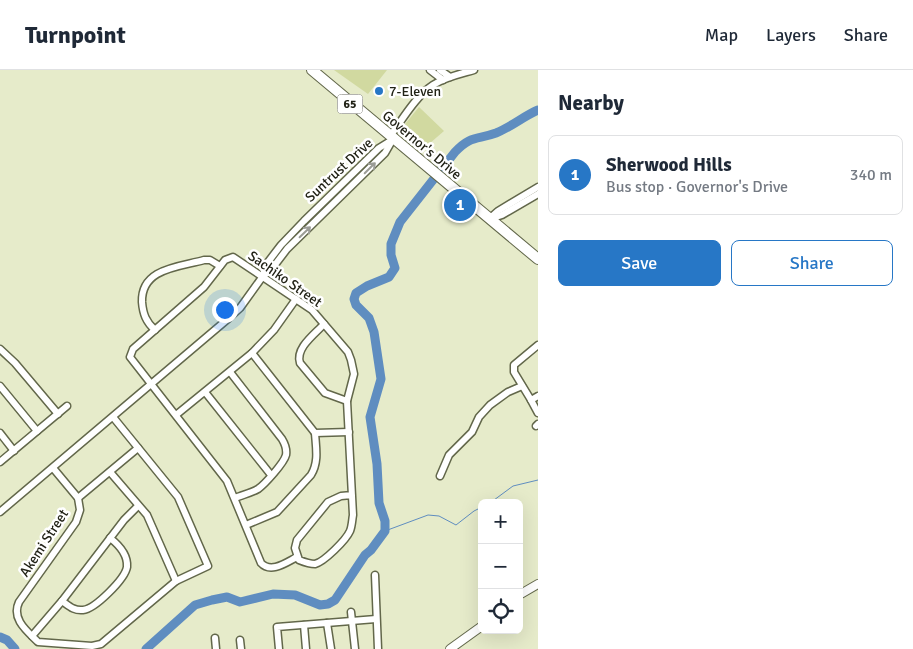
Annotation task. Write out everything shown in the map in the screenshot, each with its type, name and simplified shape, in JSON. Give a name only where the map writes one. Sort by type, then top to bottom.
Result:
[{"type":"main road","name":"Governor's Drive","points":[[312,70],[538,260]]},
{"type":"street","points":[[430,70],[446,78]]},
{"type":"street","points":[[440,70],[446,78]]},
{"type":"street","name":"Suntrust Drive","points":[[0,512],[229,318],[245,302],[263,276],[265,266],[269,260],[304,220],[391,138],[421,95],[433,85],[446,78],[474,70]]},
{"type":"street","points":[[489,219],[498,211],[538,187]]},
{"type":"street","points":[[489,219],[502,215],[538,194]]},
{"type":"street","name":"Sachiko Street","points":[[220,266],[229,257],[233,257],[312,310],[348,352],[351,360],[354,374],[348,401],[352,525],[344,540],[332,553],[317,564],[303,561],[297,557]]},
{"type":"street","points":[[155,330],[146,319],[143,311],[142,297],[149,280],[162,271],[204,260],[210,260],[220,266],[204,287],[155,330],[132,350],[130,354],[227,480],[264,566],[273,568],[297,557],[295,548],[297,540],[328,502],[341,496],[352,495]]},
{"type":"street","points":[[176,415],[252,353],[274,330],[296,299]]},
{"type":"street","points":[[324,324],[301,350],[300,363],[325,393],[348,401]]},
{"type":"street","points":[[538,345],[514,365],[514,372],[538,413]]},
{"type":"street","points":[[0,349],[15,363],[58,414]]},
{"type":"street","points":[[246,525],[277,512],[311,475],[317,462],[315,434],[252,353]]},
{"type":"street","points":[[230,372],[285,444],[286,456],[258,488],[235,498]]},
{"type":"street","points":[[0,386],[37,431]]},
{"type":"street","points":[[440,476],[449,456],[472,432],[479,417],[490,405],[508,392],[522,386]]},
{"type":"street","points":[[205,392],[271,475]]},
{"type":"street","points":[[531,400],[538,396]]},
{"type":"street","points":[[0,462],[68,406]]},
{"type":"street","points":[[78,498],[138,448],[113,417]]},
{"type":"street","points":[[315,434],[349,432]]},
{"type":"street","points":[[0,433],[14,451]]},
{"type":"street","name":"Akemi Street","points":[[53,468],[78,498],[80,510],[76,522],[16,609],[16,617],[38,642],[92,646],[100,644],[176,581],[208,566],[178,497],[138,448]]},
{"type":"street","points":[[110,472],[147,516],[176,581]]},
{"type":"street","points":[[32,636],[62,601],[124,520],[138,506]]},
{"type":"street","points":[[62,601],[71,608],[82,610],[90,608],[97,604],[122,578],[127,567],[125,557],[121,547],[110,538]]},
{"type":"street","points":[[375,575],[378,649]]},
{"type":"street","points":[[523,593],[538,584]]},
{"type":"street","points":[[350,612],[355,649]]},
{"type":"street","points":[[279,649],[277,627],[376,619]]},
{"type":"street","points":[[328,623],[331,649]]},
{"type":"street","points":[[304,625],[306,649]]},
{"type":"street","points":[[450,649],[478,629]]},
{"type":"street","points":[[215,638],[216,649]]},
{"type":"street","points":[[240,640],[241,649]]},
{"type":"green space","points":[[334,70],[387,70],[368,94]]},
{"type":"green space","points":[[419,107],[444,131],[422,150],[403,134],[401,129]]},
{"type":"waterway","points":[[146,649],[195,605],[212,600],[227,597],[240,602],[273,594],[295,595],[320,605],[328,604],[335,600],[365,555],[385,531],[385,521],[379,503],[377,464],[370,417],[381,379],[374,332],[369,318],[356,305],[354,299],[356,293],[389,277],[395,268],[391,255],[391,244],[400,222],[455,152],[470,140],[502,131],[538,110]]},
{"type":"waterway","points":[[495,499],[513,486],[538,480]]},
{"type":"waterway","points":[[385,531],[428,515],[439,516],[456,525],[478,509]]},
{"type":"waterway","points":[[0,637],[7,640],[15,649]]},
{"type":"place","name":"7-Eleven","points":[[379,91]]},
{"type":"place","name":"Sherwood Hills","points":[[460,205]]}]
